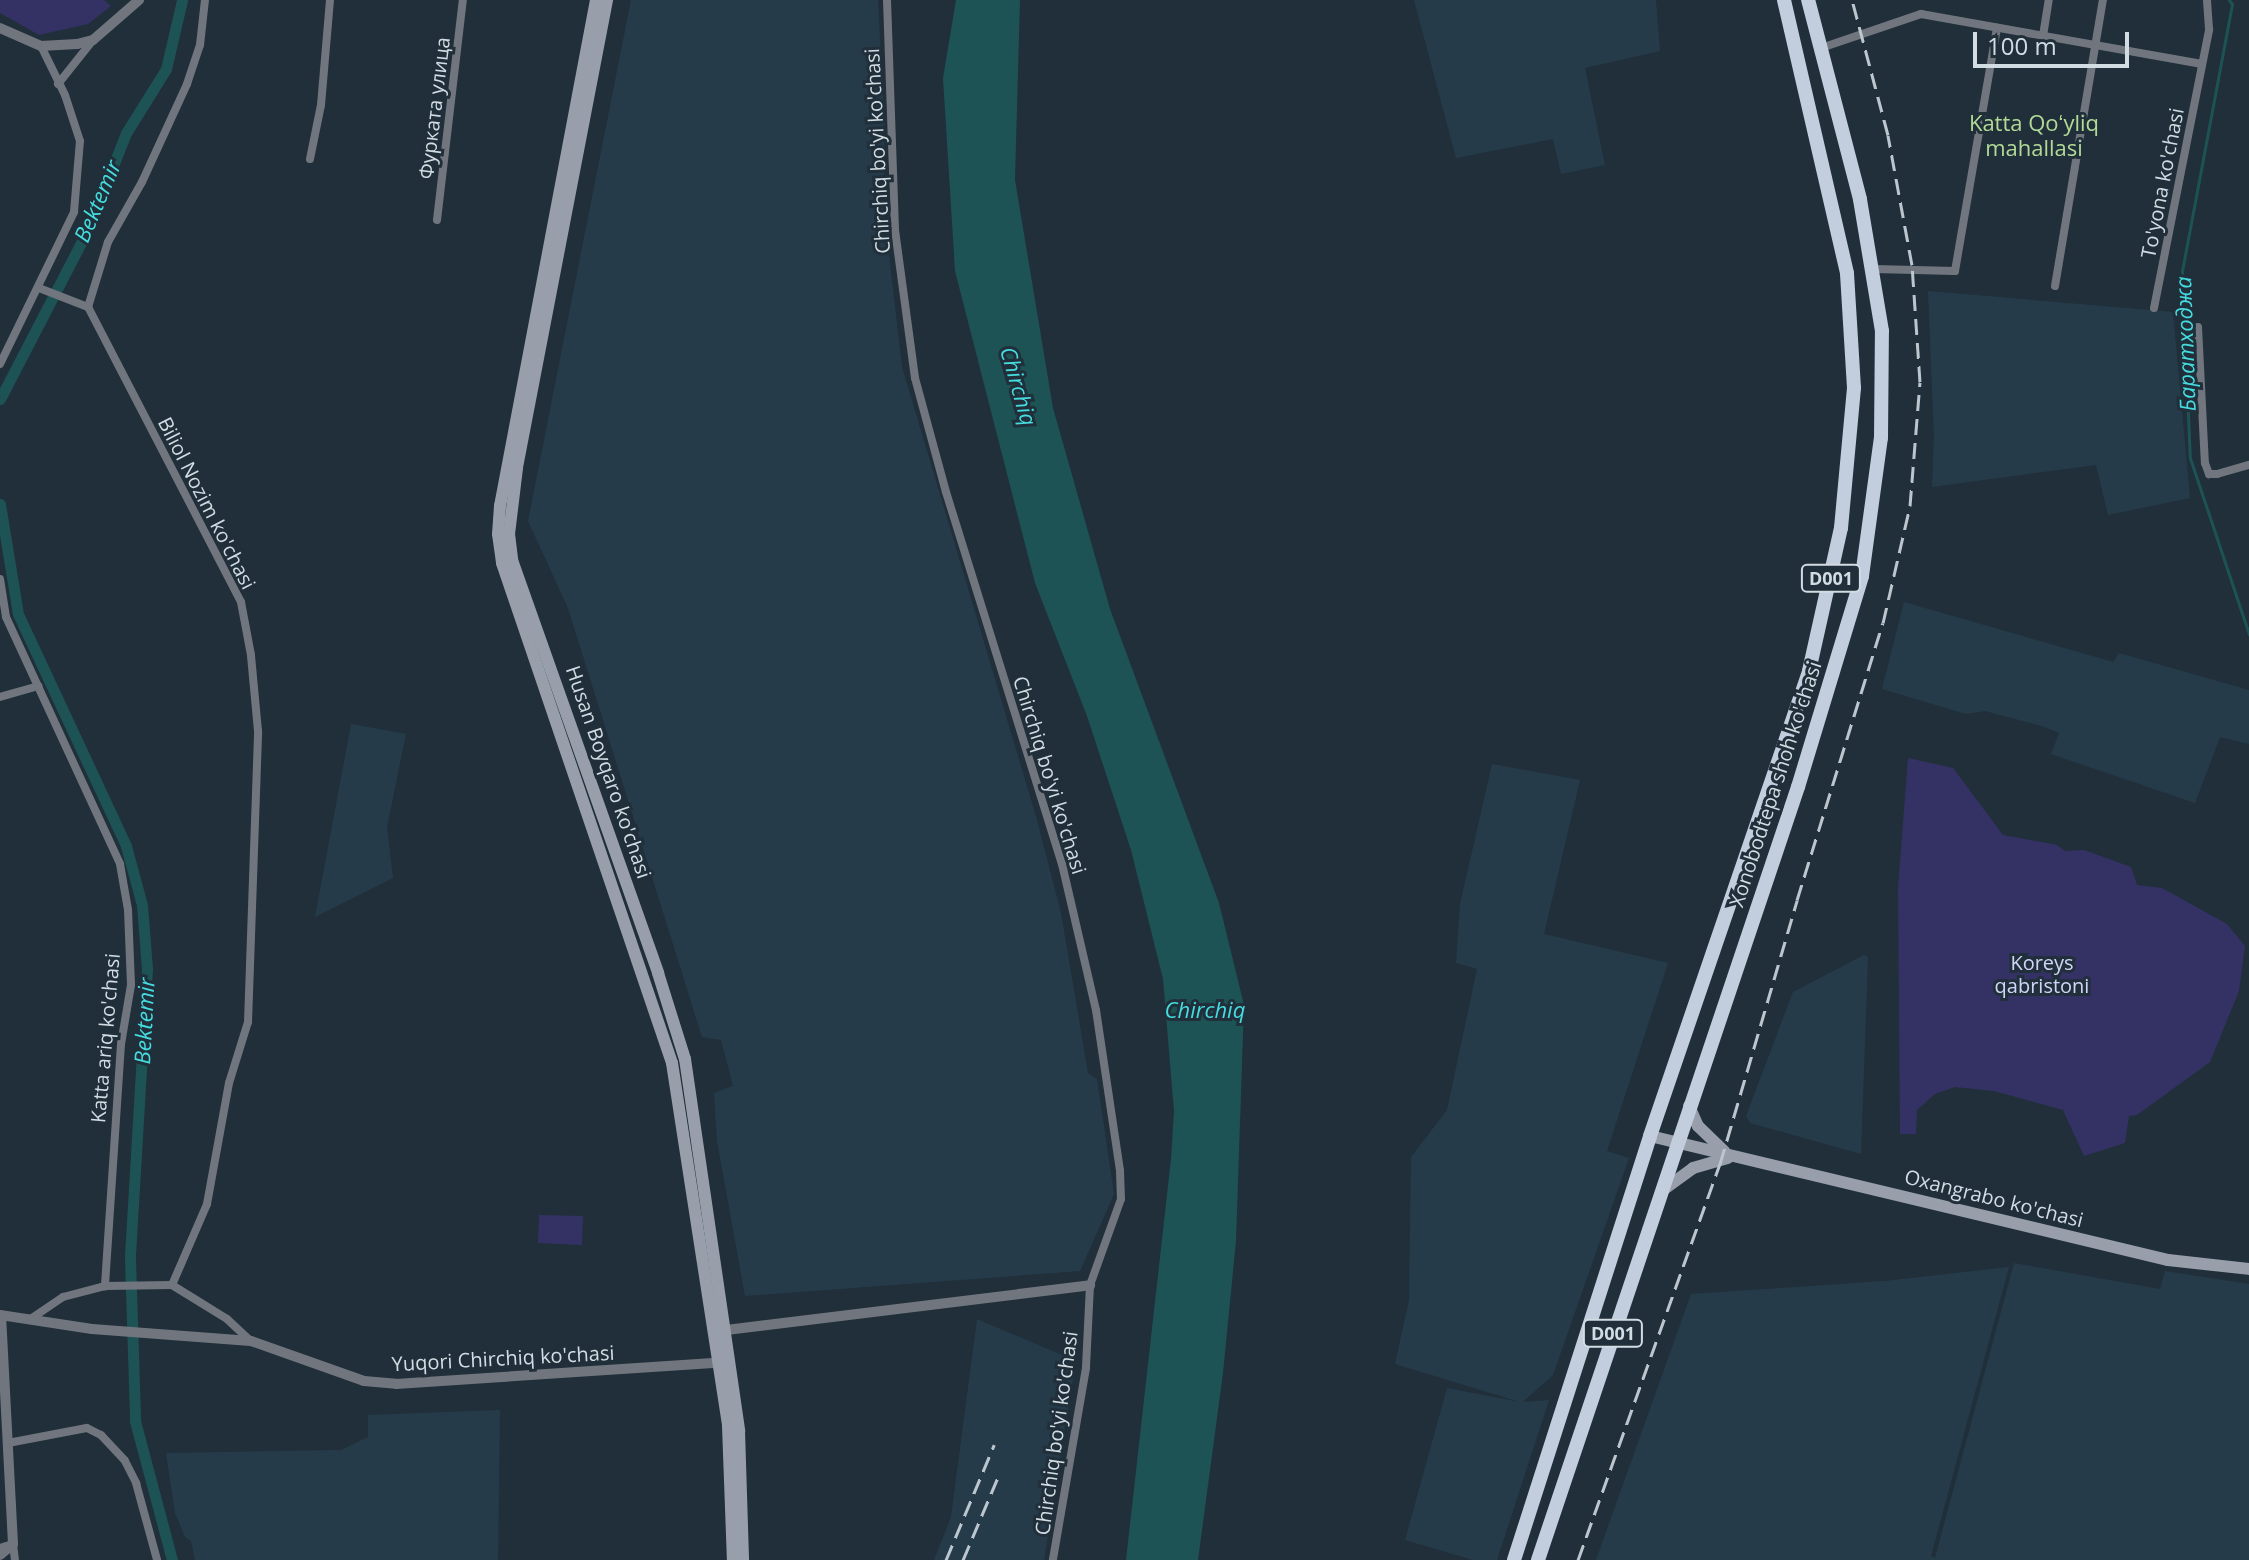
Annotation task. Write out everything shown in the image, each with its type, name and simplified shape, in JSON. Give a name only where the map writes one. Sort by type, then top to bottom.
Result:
[{"type":"highway","name":"Xonobodtepa shoh ko'chasi","points":[[1514,1560],[1650,1136],[1809,671],[1827,605],[1841,528],[1853,416],[1853,360],[1845,263],[1784,0]]},
{"type":"highway","name":"Xonobodtepa shoh ko'chasi","points":[[1538,1560],[1798,787],[1862,576],[1881,438],[1883,352],[1873,263],[1847,142],[1808,0]]},
{"type":"highway","points":[[1845,263],[1873,263]]},
{"type":"highway","points":[[1827,605],[1851,610]]},
{"type":"main road","name":"Husan Boyqaro ko'chasi","points":[[596,0],[500,506],[498,534],[502,563],[652,975]]},
{"type":"main road","name":"Husan Boyqaro ko'chasi","points":[[607,0],[517,468],[509,534],[512,560],[691,1089],[725,1362],[738,1555]]},
{"type":"main road","points":[[1689,1106],[1707,1137],[1731,1157]]},
{"type":"main road","name":"Oxangrabo ko'chasi","points":[[1650,1136],[2168,1260],[2249,1269]]},
{"type":"main road","name":"Oxangrabo ko'chasi","points":[[1660,1193],[1693,1168],[1731,1157]]},
{"type":"street","points":[[58,84],[93,40],[139,0]]},
{"type":"street","points":[[39,288],[88,307],[108,242],[142,182],[187,84],[200,45],[205,0]]},
{"type":"street","points":[[310,159],[321,105],[330,0]]},
{"type":"street","name":"Фурката улица","points":[[437,220],[463,0]]},
{"type":"street","name":"Chirchiq bo'yi ko'chasi","points":[[887,0],[895,230],[915,378],[946,492],[1062,864],[1096,1010],[1121,1186],[1121,1199],[1090,1285],[1086,1368],[1053,1560]]},
{"type":"street","points":[[2043,36],[2049,0]]},
{"type":"street","points":[[2055,286],[2103,0]]},
{"type":"street","name":"To'yona ko'chasi","points":[[2154,308],[2209,29],[2207,0]]},
{"type":"street","points":[[1821,48],[1921,14],[2201,64]]},
{"type":"street","points":[[0,28],[41,46],[93,40]]},
{"type":"street","points":[[1873,263],[1955,271],[1997,28]]},
{"type":"street","points":[[0,364],[74,212],[80,141],[41,46]]},
{"type":"street","name":"Biliol Nozim ko'chasi","points":[[88,307],[241,602],[253,670],[258,731],[248,1022],[229,1083],[207,1204],[172,1285]]},
{"type":"street","points":[[2198,327],[2205,463],[2209,474],[2249,465]]},
{"type":"street","name":"Katta ariq ko'chasi","points":[[0,579],[6,617],[120,864],[130,922],[131,985],[121,1044],[105,1286]]},
{"type":"street","points":[[0,697],[38,686]]},
{"type":"street","points":[[28,1320],[63,1297],[105,1286],[172,1285],[227,1319],[251,1341]]},
{"type":"street","points":[[720,1331],[1090,1285]]},
{"type":"street","points":[[0,1315],[15,1560]]},
{"type":"street","name":"Yuqori Chirchiq ko'chasi","points":[[0,1315],[92,1329],[251,1341],[364,1381],[396,1384],[725,1362]]},
{"type":"street","points":[[8,1443],[87,1428],[101,1435],[125,1461],[136,1483],[157,1560]]},
{"type":"street","points":[[0,1548],[13,1544]]},
{"type":"street","points":[[0,1555],[13,1544]]},
{"type":"shaded area","points":[[631,0],[878,0],[885,139],[883,203],[902,367],[1037,820],[1061,913],[1088,1073],[1097,1079],[1114,1194],[1080,1271],[745,1296],[717,1141],[714,1093],[733,1086],[721,1040],[702,1037],[568,608],[528,521]]},
{"type":"shaded area","points":[[1414,0],[1656,0],[1660,51],[1585,68],[1605,165],[1561,174],[1553,139],[1456,158]]},
{"type":"shaded area","points":[[1928,291],[2173,312],[2190,498],[2108,515],[2096,465],[1932,487],[1934,436]]},
{"type":"shaded area","points":[[1904,602],[2113,662],[2119,653],[2249,690],[2249,744],[2220,737],[2195,803],[2051,754],[2059,733],[2045,727],[1985,711],[1966,714],[1882,689]]},
{"type":"shaded area","points":[[351,724],[406,734],[387,827],[393,878],[315,917]]},
{"type":"shaded area","points":[[1492,764],[1580,780],[1544,934],[1668,963],[1607,1151],[1629,1158],[1553,1375],[1523,1402],[1549,1400],[1497,1560],[1473,1560],[1405,1540],[1447,1388],[1520,1402],[1395,1364],[1409,1300],[1411,1157],[1447,1110],[1477,969],[1456,963],[1460,904]]},
{"type":"shaded area","points":[[1864,955],[1868,957],[1861,1154],[1750,1123],[1746,1116],[1793,992]]},
{"type":"shaded area","points":[[2014,1263],[2160,1289],[2165,1271],[2249,1284],[2249,1560],[1596,1560],[1691,1294],[1885,1281],[2009,1267],[1931,1556],[1935,1558]]},
{"type":"shaded area","points":[[977,1319],[1076,1361],[1044,1560],[934,1560],[951,1517]]},
{"type":"shaded area","points":[[500,1410],[498,1560],[195,1560],[191,1541],[185,1537],[175,1513],[166,1453],[341,1450],[368,1437],[368,1415]]},
{"type":"green space","points":[[0,0],[104,0],[111,6],[88,24],[39,35],[0,13]]},
{"type":"green space","name":"Koreys qabristoni","points":[[1908,758],[1953,768],[2003,835],[2057,845],[2065,851],[2084,850],[2131,867],[2137,885],[2162,888],[2227,924],[2245,946],[2239,991],[2210,1062],[2137,1115],[2129,1116],[2125,1143],[2084,1156],[2063,1110],[1994,1091],[1955,1087],[1935,1094],[1917,1110],[1916,1134],[1900,1134],[1898,888]]},
{"type":"green space","points":[[539,1215],[583,1216],[582,1245],[538,1243]]},
{"type":"water","name":"Chirchiq","points":[[956,0],[1020,0],[1015,180],[1053,408],[1110,609],[1219,903],[1244,1005],[1236,1241],[1223,1373],[1198,1560],[1126,1560],[1171,1159],[1174,1111],[1163,979],[1131,850],[1087,716],[1035,583],[955,271],[943,78]]},
{"type":"waterway","name":"Bektemir","points":[[0,399],[89,227],[126,133],[166,69],[182,0]]},
{"type":"waterway","name":"Баратходжа","points":[[2229,0],[2232,4],[2182,271],[2190,458],[2249,634]]},
{"type":"waterway","name":"Bektemir","points":[[0,504],[18,614],[126,846],[142,905],[147,969],[130,1258],[135,1421],[172,1560]]},
{"type":"railway","points":[[1578,1560],[1720,1164],[1797,900],[1883,623],[1910,506],[1920,382],[1912,265],[1888,135],[1852,0]]},
{"type":"railway","points":[[946,1560],[994,1445]]},
{"type":"railway","points":[[963,1560],[998,1477]]},
{"type":"district","name":"Katta Qoʻyliq mahallasi","points":[[2034,134]]}]
